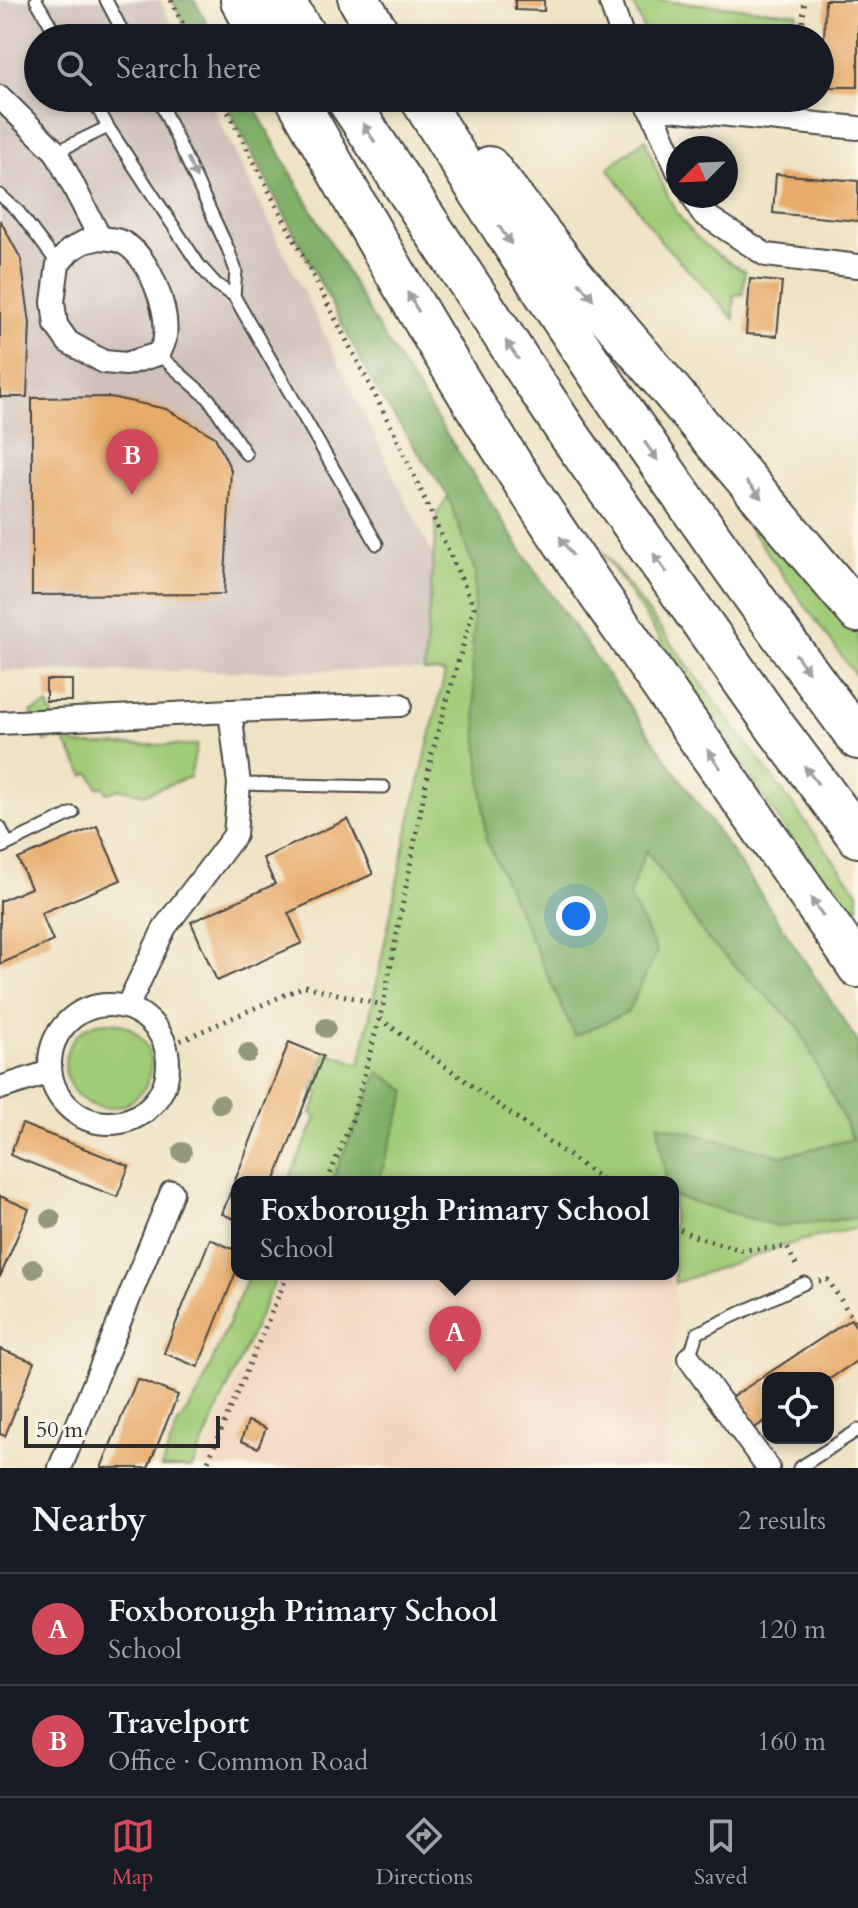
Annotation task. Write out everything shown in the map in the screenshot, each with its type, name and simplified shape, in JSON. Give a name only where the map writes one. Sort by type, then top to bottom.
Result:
[{"type":"highway","points":[[241,0],[254,24]]},
{"type":"highway","points":[[283,0],[298,24]]},
{"type":"highway","points":[[304,112],[444,355],[527,488],[858,967]]},
{"type":"highway","points":[[355,112],[567,432],[777,729],[858,837]]},
{"type":"highway","points":[[429,112],[498,224],[605,385],[858,739]]},
{"type":"highway","points":[[445,112],[573,275],[858,612]]},
{"type":"street","points":[[610,0],[618,24]]},
{"type":"street","points":[[0,97],[56,152],[100,238]]},
{"type":"street","points":[[652,112],[666,144]]},
{"type":"street","points":[[724,112],[858,128]]},
{"type":"street","points":[[699,208],[702,213],[766,255],[858,266]]},
{"type":"street","points":[[100,238],[126,244],[150,271],[163,306],[165,339],[158,354],[126,364],[104,362],[68,342],[56,325],[53,302],[58,264],[70,250],[84,242],[100,238]]},
{"type":"street","points":[[0,723],[400,705]]},
{"type":"street","points":[[127,1007],[165,927],[235,835],[239,784],[230,711]]},
{"type":"street","points":[[107,1005],[127,1007],[144,1016],[157,1030],[166,1047],[168,1066],[164,1085],[155,1102],[140,1115],[122,1122],[103,1123],[84,1118],[68,1107],[56,1091],[50,1072],[51,1052],[58,1033],[71,1018],[88,1008],[107,1005]]},
{"type":"street","points":[[0,1088],[50,1072]]},
{"type":"street","points":[[60,1468],[172,1192]]},
{"type":"street","points":[[689,1358],[768,1468]]},
{"type":"lane","points":[[36,0],[50,24]]},
{"type":"lane","points":[[106,0],[119,24]]},
{"type":"lane","points":[[100,112],[199,265],[216,284],[234,296],[377,544]]},
{"type":"lane","points":[[164,112],[228,249],[236,271],[234,296]]},
{"type":"lane","points":[[56,152],[108,127]]},
{"type":"lane","points":[[0,195],[18,211],[58,264]]},
{"type":"lane","points":[[158,354],[209,399],[246,454]]},
{"type":"lane","points":[[239,784],[384,787]]},
{"type":"lane","points":[[0,827],[4,846],[73,813]]},
{"type":"lane","points":[[689,1358],[697,1333],[805,1283]]},
{"type":"lane","points":[[799,1468],[858,1430]]},
{"type":"path","points":[[171,0],[183,24]]},
{"type":"path","points":[[802,24],[805,0]]},
{"type":"path","points":[[228,112],[395,434],[474,607],[432,753],[380,1019],[352,1120],[329,1176]]},
{"type":"path","points":[[166,1047],[305,986],[383,1005]]},
{"type":"path","points":[[380,1019],[597,1176]]},
{"type":"path","points":[[679,1229],[741,1250],[787,1247],[805,1283],[828,1280],[858,1327]]},
{"type":"path","points":[[205,1468],[285,1280]]},
{"type":"shaded area","points":[[0,0],[160,0],[172,24],[24,24],[24,112],[215,112],[434,557],[424,671],[0,671]]},
{"type":"shaded area","points":[[278,1280],[674,1280],[676,1319],[665,1426],[665,1468],[200,1468]]},
{"type":"green space","points":[[172,0],[194,0],[207,24],[185,24]]},
{"type":"green space","points":[[632,0],[797,13],[796,24],[641,24]]},
{"type":"green space","points":[[230,112],[257,112],[380,331],[537,574],[752,881],[858,1042],[858,1218],[776,1226],[679,1198],[679,1176],[665,1176],[658,1124],[781,1156],[853,1139],[798,1026],[708,940],[646,850],[629,896],[657,952],[628,1012],[575,1036],[486,839],[472,667],[475,572],[448,496],[378,393]]},
{"type":"green space","points":[[645,139],[666,191],[666,208],[675,208],[705,245],[745,271],[743,294],[734,295],[734,319],[661,241],[608,168]]},
{"type":"green space","points":[[448,496],[858,1084],[858,1228],[799,1241],[675,1283],[675,1280],[679,1280],[679,1176],[291,1176],[316,1118],[311,1113],[320,1093],[312,1092],[326,1052],[360,1064],[406,838],[445,673],[424,671],[437,514]]},
{"type":"green space","points":[[744,505],[858,636],[858,679],[735,508]]},
{"type":"green space","points":[[600,548],[858,892],[858,940]]},
{"type":"green space","points":[[48,705],[56,724],[69,724],[74,745],[197,745],[190,777],[145,794],[120,789],[107,793],[103,786],[98,788],[90,773],[85,776],[61,735],[45,742],[31,712]]},
{"type":"green space","points":[[108,1022],[132,1029],[144,1041],[151,1065],[144,1089],[132,1101],[108,1108],[84,1101],[72,1089],[65,1065],[72,1041],[84,1029]]},
{"type":"green space","points":[[379,1072],[407,1091],[380,1176],[334,1176]]},
{"type":"green space","points":[[246,1280],[275,1280],[192,1468],[161,1468],[178,1424],[199,1393]]},
{"type":"building","points":[[515,0],[544,0],[544,11],[515,10]]},
{"type":"building","points":[[825,0],[858,0],[858,87],[834,87],[834,24],[824,24]]},
{"type":"building","points":[[776,174],[858,181],[858,221],[773,213]]},
{"type":"building","points":[[0,220],[21,259],[30,323],[27,397],[0,397]]},
{"type":"building","points":[[750,279],[782,282],[777,336],[746,334]]},
{"type":"building","points":[[110,397],[166,409],[215,437],[231,470],[224,594],[32,595],[32,398]]},
{"type":"building","points":[[46,680],[72,680],[72,701],[46,701]]},
{"type":"building","points":[[348,819],[373,874],[288,913],[302,943],[217,981],[191,922],[275,884],[263,858]]},
{"type":"building","points":[[97,826],[121,880],[41,913],[53,941],[0,964],[0,901],[31,888],[18,859]]},
{"type":"building","points":[[289,1042],[323,1056],[276,1176],[237,1176]]},
{"type":"building","points":[[22,1124],[129,1166],[117,1197],[10,1155]]},
{"type":"building","points":[[231,1191],[231,1218],[222,1214]]},
{"type":"building","points":[[0,1196],[29,1209],[0,1277]]},
{"type":"building","points":[[210,1239],[231,1248],[233,1280],[198,1367],[164,1353]]},
{"type":"building","points":[[851,1319],[858,1330],[858,1360],[834,1376],[834,1372],[770,1372]]},
{"type":"building","points":[[0,1349],[34,1362],[5,1436],[0,1434]]},
{"type":"building","points":[[762,1377],[762,1423],[753,1429],[732,1397]]},
{"type":"building","points":[[137,1379],[178,1395],[148,1468],[101,1468]]},
{"type":"building","points":[[248,1421],[266,1428],[258,1448],[241,1441]]},
{"type":"place","name":"Travelport","points":[[132,495]]},
{"type":"place","name":"Foxborough Primary School","points":[[455,1372]]}]
